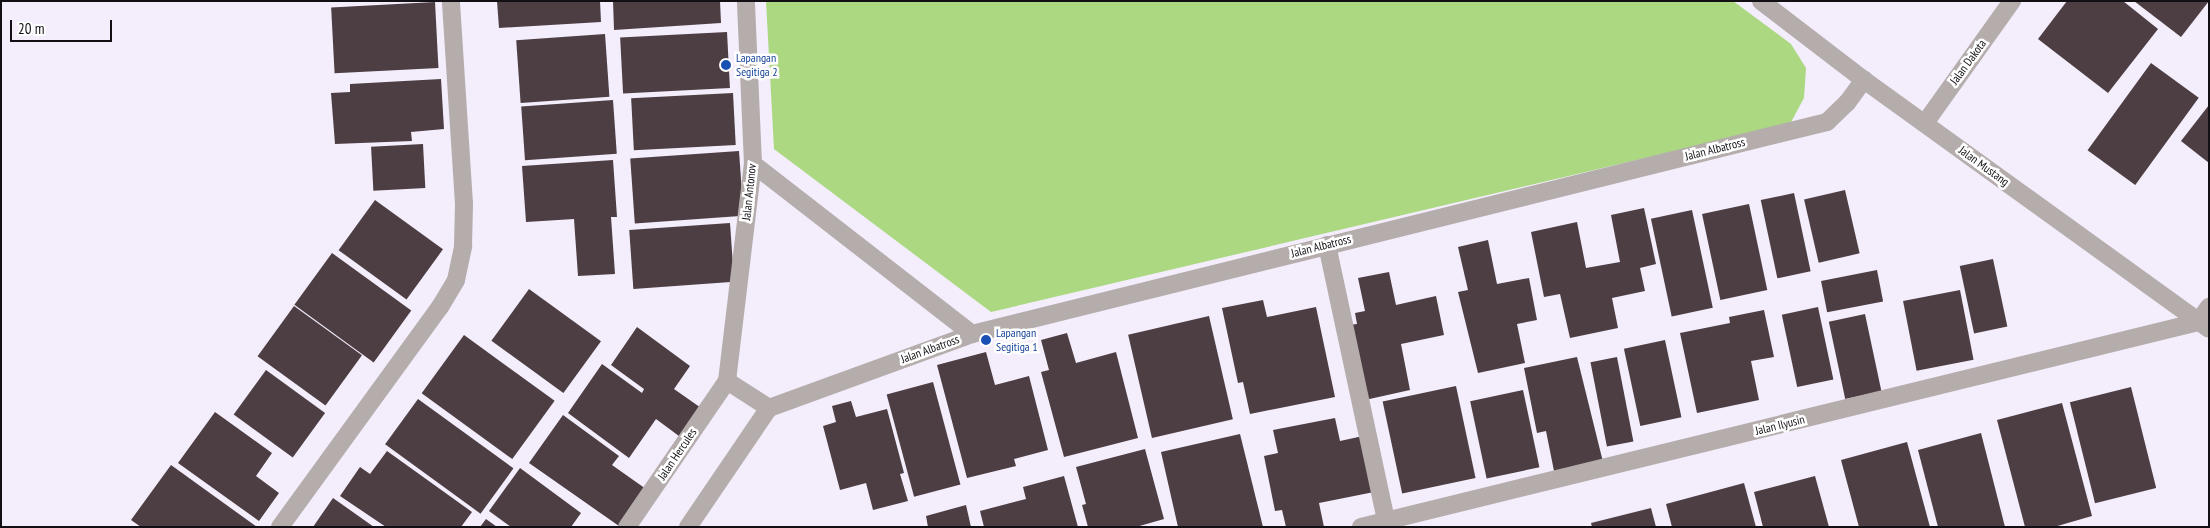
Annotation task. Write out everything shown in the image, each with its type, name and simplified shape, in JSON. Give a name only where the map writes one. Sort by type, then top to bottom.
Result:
[{"type":"lane","points":[[280,527],[440,307],[456,280],[463,246],[464,204],[451,1]]},
{"type":"lane","name":"Jalan Antonov","points":[[727,382],[752,164],[746,1]]},
{"type":"lane","name":"Jalan Mustang","points":[[1761,1],[1864,80],[2203,325]]},
{"type":"lane","name":"Jalan Dakota","points":[[1925,123],[2012,1]]},
{"type":"lane","name":"Jalan Albatross","points":[[769,408],[972,334],[1326,244],[1826,122],[1847,103],[1864,80]]},
{"type":"lane","points":[[752,164],[972,334]]},
{"type":"lane","points":[[1326,244],[1386,520]]},
{"type":"lane","points":[[2203,325],[2209,307]]},
{"type":"lane","name":"Jalan Ilyusin","points":[[1361,527],[2203,325]]},
{"type":"lane","points":[[688,527],[769,408],[727,382]]},
{"type":"lane","name":"Jalan Hercules","points":[[627,527],[727,382]]},
{"type":"green space","points":[[766,1],[1733,1],[1791,44],[1806,68],[1804,98],[1790,124],[991,312],[774,149]]},
{"type":"building","points":[[497,1],[600,1],[601,22],[499,28]]},
{"type":"building","points":[[613,1],[720,1],[721,23],[614,30]]},
{"type":"building","points":[[2067,1],[2123,1],[2158,29],[2108,93],[2038,39]]},
{"type":"building","points":[[2134,1],[2209,1],[2181,37]]},
{"type":"building","points":[[435,2],[438,68],[335,73],[331,7]]},
{"type":"building","points":[[727,32],[730,88],[623,94],[620,38]]},
{"type":"building","points":[[605,34],[609,97],[521,103],[516,40]]},
{"type":"building","points":[[2151,63],[2199,98],[2135,185],[2088,150]]},
{"type":"building","points":[[441,79],[444,129],[411,132],[412,141],[335,144],[331,93],[350,92],[350,84]]},
{"type":"building","points":[[733,93],[736,145],[634,150],[631,98]]},
{"type":"building","points":[[613,100],[617,154],[525,160],[521,106]]},
{"type":"building","points":[[2209,105],[2209,163],[2181,141]]},
{"type":"building","points":[[423,144],[425,188],[373,191],[371,147]]},
{"type":"building","points":[[739,151],[744,216],[635,223],[630,159]]},
{"type":"building","points":[[613,160],[617,217],[611,217],[615,274],[578,276],[574,219],[526,222],[522,166]]},
{"type":"building","points":[[1845,190],[1860,253],[1819,263],[1804,199]]},
{"type":"building","points":[[1794,193],[1811,271],[1777,278],[1761,200]]},
{"type":"building","points":[[375,200],[443,249],[407,300],[339,250]]},
{"type":"building","points":[[1749,204],[1767,290],[1720,300],[1702,214]]},
{"type":"building","points":[[1644,208],[1656,264],[1640,268],[1645,291],[1612,298],[1618,328],[1570,338],[1560,294],[1544,297],[1531,232],[1577,222],[1586,268],[1620,262],[1611,215]]},
{"type":"building","points":[[1692,210],[1713,308],[1672,317],[1651,219]]},
{"type":"building","points":[[730,223],[734,282],[633,289],[629,230]]},
{"type":"building","points":[[1488,240],[1497,284],[1529,278],[1537,320],[1517,324],[1525,363],[1478,373],[1458,292],[1468,290],[1458,247]]},
{"type":"building","points":[[332,253],[411,311],[374,362],[294,305]]},
{"type":"building","points":[[1993,259],[2007,326],[1974,334],[1960,266]]},
{"type":"building","points":[[1877,270],[1883,301],[1827,312],[1821,281]]},
{"type":"building","points":[[1389,272],[1396,305],[1436,296],[1444,335],[1401,344],[1410,390],[1365,400],[1349,325],[1357,324],[1355,313],[1365,311],[1358,278]]},
{"type":"building","points":[[529,289],[601,341],[563,393],[491,341]]},
{"type":"building","points":[[1960,290],[1974,360],[1917,371],[1903,301]]},
{"type":"building","points":[[1263,300],[1267,317],[1316,307],[1335,397],[1250,414],[1243,382],[1238,383],[1222,308]]},
{"type":"building","points":[[294,306],[362,355],[326,406],[258,356]]},
{"type":"building","points":[[1818,307],[1833,379],[1797,387],[1782,315]]},
{"type":"building","points":[[1764,310],[1774,357],[1751,361],[1759,400],[1697,413],[1680,333],[1730,323],[1729,317]]},
{"type":"building","points":[[1865,314],[1881,391],[1845,399],[1829,322]]},
{"type":"building","points":[[1209,316],[1233,419],[1152,438],[1128,335]]},
{"type":"building","points":[[637,327],[690,366],[674,389],[704,410],[683,439],[656,419],[629,458],[568,413],[602,364],[642,393],[644,389],[611,365]]},
{"type":"building","points":[[1067,333],[1076,363],[1116,352],[1138,438],[1064,457],[1041,372],[1049,370],[1041,340]]},
{"type":"building","points":[[464,335],[555,401],[512,459],[422,393]]},
{"type":"building","points":[[1665,340],[1681,417],[1640,426],[1624,349]]},
{"type":"building","points":[[986,352],[995,385],[1029,376],[1048,450],[1014,459],[1016,466],[967,478],[937,365]]},
{"type":"building","points":[[1577,357],[1603,462],[1554,471],[1546,431],[1537,433],[1524,368]]},
{"type":"building","points":[[1617,357],[1633,441],[1607,447],[1590,362]]},
{"type":"building","points":[[266,370],[325,413],[293,457],[234,414]]},
{"type":"building","points":[[933,382],[960,484],[914,497],[887,394]]},
{"type":"building","points":[[1456,386],[1476,478],[1402,494],[1383,402]]},
{"type":"building","points":[[2131,387],[2156,488],[2095,503],[2070,402]]},
{"type":"building","points":[[1523,390],[1539,467],[1487,479],[1470,401]]},
{"type":"building","points":[[418,399],[513,468],[481,514],[385,444]]},
{"type":"building","points":[[851,401],[856,417],[887,409],[904,473],[900,474],[908,501],[873,510],[866,483],[840,490],[823,426],[836,422],[832,406]]},
{"type":"building","points":[[2062,403],[2092,516],[2054,527],[2025,527],[1997,420]]},
{"type":"building","points":[[215,412],[272,453],[256,476],[279,493],[259,521],[178,463]]},
{"type":"building","points":[[563,415],[619,456],[612,465],[646,489],[619,526],[529,463]]},
{"type":"building","points":[[1335,418],[1340,441],[1363,436],[1374,492],[1319,503],[1324,527],[1286,527],[1282,510],[1275,511],[1264,456],[1278,453],[1273,430]]},
{"type":"building","points":[[1981,433],[2005,527],[1938,527],[1918,450]]},
{"type":"building","points":[[1240,434],[1263,527],[1178,527],[1161,452]]},
{"type":"building","points":[[1907,442],[1930,527],[1859,527],[1841,460]]},
{"type":"building","points":[[1145,449],[1164,519],[1136,527],[1088,527],[1082,505],[1086,504],[1076,467]]},
{"type":"building","points":[[387,451],[472,512],[461,527],[386,527],[340,496],[360,467],[370,474]]},
{"type":"building","points":[[171,465],[257,527],[141,527],[131,520]]},
{"type":"building","points":[[520,468],[581,513],[571,527],[511,527],[489,511]]},
{"type":"building","points":[[1064,476],[1078,527],[984,527],[980,511],[1026,499],[1023,487]]},
{"type":"building","points":[[1815,476],[1829,527],[1763,527],[1754,492]]},
{"type":"building","points":[[1744,483],[1756,527],[1672,527],[1666,504]]},
{"type":"building","points":[[333,498],[374,527],[313,527]]},
{"type":"building","points":[[966,505],[971,527],[928,527],[926,516]]},
{"type":"building","points":[[1651,508],[1656,527],[1592,527],[1591,523]]},
{"type":"building","points":[[486,519],[497,527],[480,527]]},
{"type":"place","name":"Lapangan Segitiga 2","points":[[726,65]]},
{"type":"place","name":"Lapangan Segitiga 1","points":[[986,340]]}]
